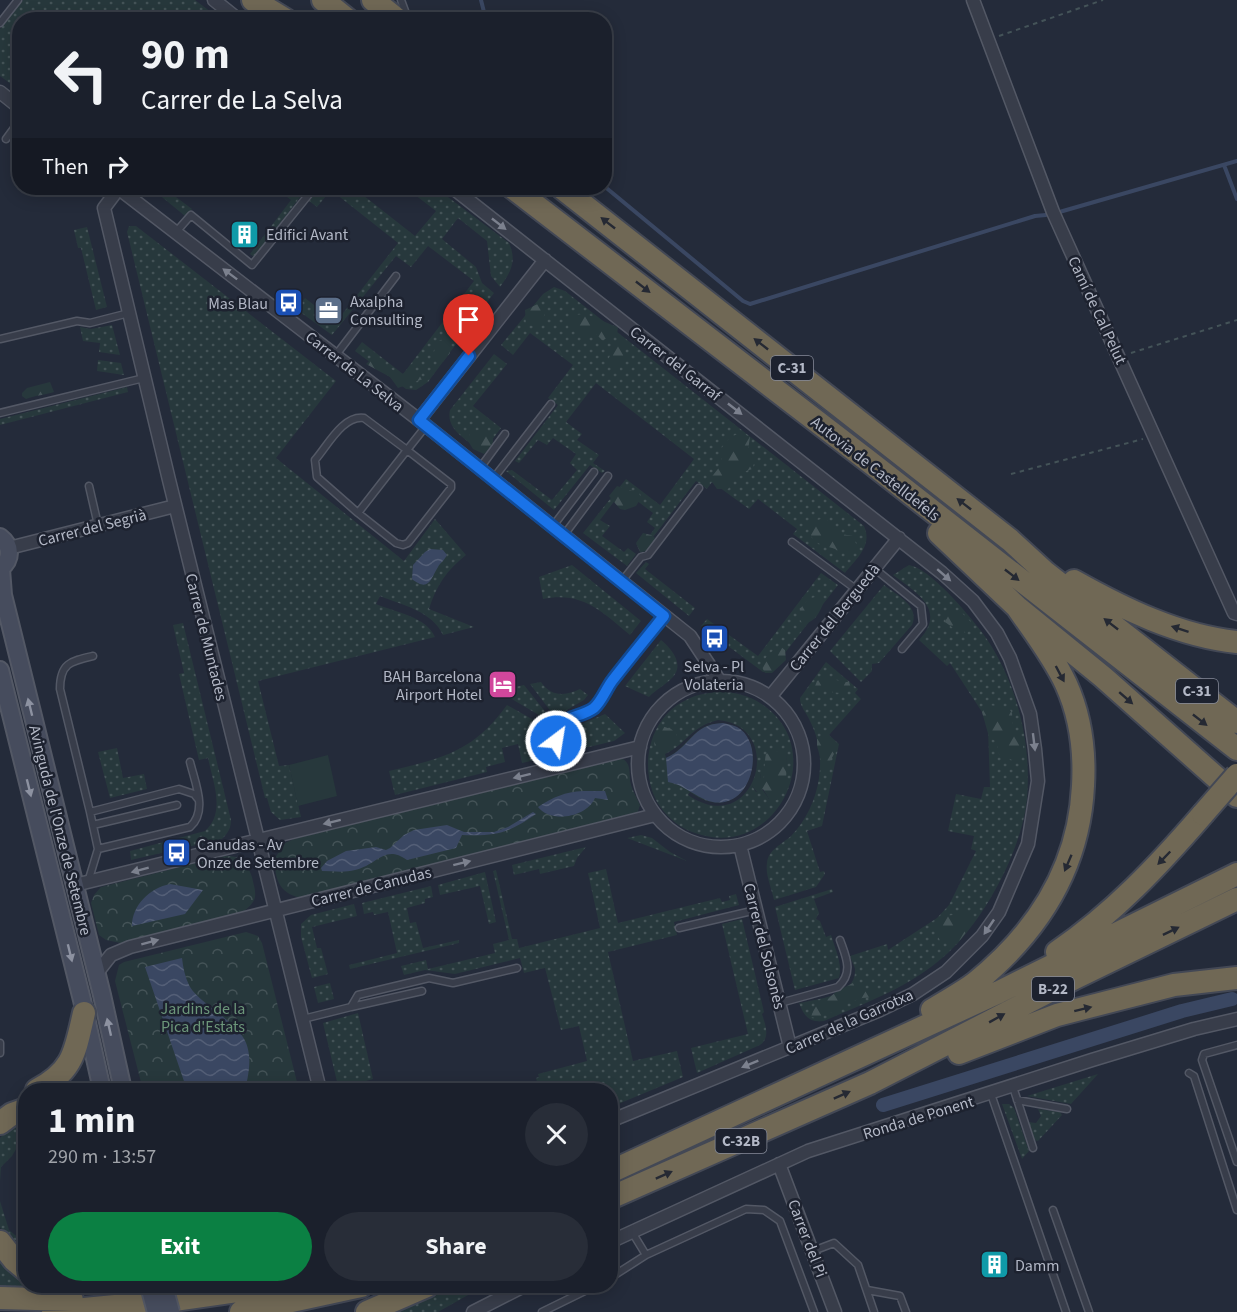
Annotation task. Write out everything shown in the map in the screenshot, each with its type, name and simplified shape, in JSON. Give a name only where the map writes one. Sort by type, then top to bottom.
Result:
[{"type":"highway","points":[[253,0],[273,12]]},
{"type":"highway","points":[[272,0],[286,12]]},
{"type":"highway","points":[[323,0],[338,12]]},
{"type":"highway","points":[[373,0],[388,12]]},
{"type":"highway","name":"Autovia de Castelldefels","points":[[522,195],[871,463],[1237,749]]},
{"type":"highway","name":"Autovia de Castelldefels","points":[[573,195],[1010,540],[1046,573],[1237,722]]},
{"type":"highway","points":[[871,463],[946,541],[1017,607],[1111,684],[1237,796]]},
{"type":"highway","points":[[1010,540],[1122,608],[1181,630],[1237,642]]},
{"type":"highway","points":[[897,1038],[926,1013],[973,984],[998,963],[1026,934],[1053,896],[1071,856],[1082,812],[1084,769],[1079,727],[1066,685],[1050,654],[1017,607]]},
{"type":"highway","points":[[999,992],[1073,941],[1116,907],[1170,852],[1237,775]]},
{"type":"highway","name":"B-22","points":[[897,1038],[999,992],[1237,874]]},
{"type":"highway","name":"B-22","points":[[870,1083],[1026,1002],[1237,898]]},
{"type":"highway","points":[[870,1083],[898,1080],[974,1046],[1057,1015],[1174,986],[1237,978]]},
{"type":"highway","points":[[49,1083],[59,1077],[69,1065],[84,1014]]},
{"type":"highway","name":"C-32B","points":[[618,1168],[897,1038]]},
{"type":"highway","name":"C-32B","points":[[618,1194],[870,1083]]},
{"type":"highway","points":[[0,1105],[18,1097]]},
{"type":"highway","points":[[0,1123],[18,1111]]},
{"type":"highway","points":[[0,1242],[18,1263]]},
{"type":"highway","points":[[75,1293],[112,1296]]},
{"type":"highway","points":[[0,1298],[56,1300],[140,1293]]},
{"type":"highway","points":[[53,1312],[223,1293]]},
{"type":"highway","points":[[242,1312],[331,1293]]},
{"type":"highway","points":[[367,1312],[411,1293]]},
{"type":"highway","points":[[291,1312],[310,1304],[323,1295]]},
{"type":"main road","points":[[0,569],[8,559],[4,542]]},
{"type":"main road","name":"Avinguda de l'Onze de Setembre","points":[[0,569],[3,595],[81,884],[96,974],[123,1083]]},
{"type":"main road","name":"Avinguda de l'Onze de Setembre","points":[[0,670],[100,1083]]},
{"type":"main road","points":[[59,908],[81,884]]},
{"type":"main road","points":[[152,1293],[156,1312]]},
{"type":"main road","points":[[166,1293],[171,1312]]},
{"type":"street","points":[[214,0],[229,12]]},
{"type":"street","name":"Camí de Cal Pelut","points":[[973,0],[1053,212],[1234,613],[1237,614]]},
{"type":"street","points":[[0,92],[12,102]]},
{"type":"street","name":"Carrer de Muntades","points":[[113,195],[104,208],[257,841],[318,1083]]},
{"type":"street","name":"Carrer de La Selva","points":[[127,195],[480,468],[690,636],[719,680]]},
{"type":"street","name":"Carrer del Garraf","points":[[462,195],[899,538]]},
{"type":"street","points":[[422,423],[545,260]]},
{"type":"street","name":"Carrer del Segrià","points":[[4,542],[98,525],[175,506]]},
{"type":"street","name":"Carrer del Berguedà","points":[[770,697],[899,538]]},
{"type":"street","name":"Carrer de la Garrotxa","points":[[618,1118],[880,1010],[913,994],[946,972],[982,936],[999,912],[1028,844],[1038,781],[1030,714],[1010,658],[997,633],[973,602],[899,538]]},
{"type":"street","points":[[719,680],[737,682],[770,697],[787,713],[798,734],[803,764],[802,781],[794,803],[780,822],[762,837],[740,845],[716,847],[693,842],[672,831],[655,815],[644,794],[638,771],[640,747],[647,726],[660,708],[677,693],[697,684],[719,680]]},
{"type":"street","points":[[81,884],[640,747]]},
{"type":"street","name":"Carrer de Canudas","points":[[96,974],[111,955],[121,950],[655,815]]},
{"type":"street","name":"Carrer del Solsonès","points":[[740,845],[790,1047]]},
{"type":"street","name":"Ronda de Ponent","points":[[618,1238],[808,1151],[1092,1060],[1194,1029],[1237,1019]]},
{"type":"street","name":"Carrer del Pi","points":[[779,1164],[836,1312]]},
{"type":"street","points":[[473,1312],[510,1293]]},
{"type":"lane","points":[[0,23],[18,0]]},
{"type":"lane","points":[[6,139],[12,131]]},
{"type":"lane","points":[[176,232],[191,215],[252,265],[309,195]]},
{"type":"lane","points":[[335,356],[396,276]]},
{"type":"lane","points":[[0,339],[77,321],[90,323],[129,313]]},
{"type":"lane","points":[[0,413],[144,378]]},
{"type":"lane","points":[[493,479],[551,404]]},
{"type":"lane","points":[[357,417],[364,418],[407,450],[451,484],[451,488],[408,543],[403,545],[396,543],[358,513],[317,477],[315,460],[348,420],[357,417]]},
{"type":"lane","points":[[358,513],[407,450],[422,423]]},
{"type":"lane","points":[[480,468],[505,434]]},
{"type":"lane","points":[[552,526],[594,472]]},
{"type":"lane","points":[[563,535],[608,476]]},
{"type":"lane","points":[[89,486],[98,525]]},
{"type":"lane","points":[[622,582],[641,557],[648,555],[699,488]]},
{"type":"lane","points":[[792,542],[857,590]]},
{"type":"lane","points":[[874,568],[921,606],[923,624],[902,649]]},
{"type":"lane","points":[[561,766],[556,741],[556,733],[560,725],[567,719],[592,709],[597,704],[664,616]]},
{"type":"lane","points":[[81,884],[98,849],[60,689],[60,680],[64,668],[72,661],[93,656]]},
{"type":"lane","points":[[98,849],[190,827],[196,822],[199,815],[199,799],[190,762]]},
{"type":"lane","points":[[90,812],[179,789],[194,794],[199,799]]},
{"type":"lane","points":[[93,825],[177,805]]},
{"type":"lane","points":[[679,928],[756,909]]},
{"type":"lane","points":[[779,1003],[838,987],[845,980],[848,963],[840,940]]},
{"type":"lane","points":[[351,1007],[358,995],[429,978],[453,983],[517,968]]},
{"type":"lane","points":[[303,1020],[422,991]]},
{"type":"lane","points":[[0,1042],[0,1053]]},
{"type":"lane","points":[[1237,1045],[1204,1054],[1202,1060],[1237,1162]]},
{"type":"lane","points":[[1189,1073],[1194,1076],[1237,1210]]},
{"type":"lane","points":[[1013,1087],[1032,1148]]},
{"type":"lane","points":[[991,1094],[1066,1312]]},
{"type":"lane","points":[[1017,1100],[1067,1109]]},
{"type":"lane","points":[[618,1273],[646,1255],[746,1209],[764,1210],[780,1221],[814,1312]]},
{"type":"lane","points":[[1053,1210],[1089,1312]]},
{"type":"lane","points":[[632,1232],[646,1255]]},
{"type":"lane","points":[[813,1251],[834,1243],[858,1265],[874,1312]]},
{"type":"lane","points":[[867,1290],[900,1296],[906,1312]]},
{"type":"lane","points":[[542,1312],[581,1293]]},
{"type":"path","points":[[988,40],[1103,0]]},
{"type":"path","points":[[1119,357],[1237,320]]},
{"type":"path","points":[[1011,474],[1155,436]]},
{"type":"green space","points":[[23,0],[195,0],[211,12],[13,12]]},
{"type":"green space","points":[[12,14],[12,85],[0,76],[0,29]]},
{"type":"green space","points":[[160,195],[173,195],[192,209],[185,216]]},
{"type":"green space","points":[[302,195],[254,257],[250,254],[291,200],[286,196]]},
{"type":"green space","points":[[314,195],[327,195],[317,207],[309,201]]},
{"type":"green space","points":[[337,195],[363,195],[415,236],[436,211],[415,195],[445,195],[509,243],[513,255],[512,266],[500,287],[491,276],[487,241],[458,218],[442,239],[476,267],[482,283],[494,293],[428,382],[416,390],[406,389],[355,351],[362,342],[403,374],[474,281],[428,246],[411,267],[396,256],[332,335],[296,309],[305,298],[336,322],[398,243]]},
{"type":"green space","points":[[129,226],[136,226],[336,381],[276,458],[404,561],[435,519],[466,555],[443,579],[429,609],[474,627],[443,635],[432,620],[424,614],[380,596],[376,604],[418,620],[431,630],[435,637],[258,681],[279,766],[289,765],[301,817],[280,820],[271,812],[267,798],[265,798],[127,232]]},
{"type":"green space","points":[[87,227],[107,307],[96,310],[81,248],[78,248],[74,230]]},
{"type":"green space","points":[[554,287],[565,291],[864,526],[865,546],[845,573],[793,534],[797,529],[758,499],[749,509],[712,482],[707,489],[696,481],[644,549],[641,547],[655,528],[647,522],[653,513],[632,497],[616,499],[600,520],[610,526],[602,536],[624,552],[628,548],[636,554],[627,566],[583,533],[626,479],[660,505],[694,459],[596,383],[566,422],[582,434],[577,440],[599,455],[593,463],[605,471],[602,473],[590,465],[554,510],[506,471],[512,470],[552,500],[577,470],[570,463],[576,454],[553,438],[547,445],[538,440],[519,463],[515,461],[558,405],[548,398],[573,365],[530,333],[513,355],[501,345],[543,294]]},
{"type":"green space","points":[[540,303],[546,308],[543,320],[539,326],[526,325],[525,310]]},
{"type":"green space","points":[[584,314],[618,327],[617,335],[602,340],[596,334],[582,338],[574,331],[569,332],[568,321],[574,315]]},
{"type":"green space","points":[[112,325],[120,355],[99,352],[100,343],[83,341],[80,327],[91,329]]},
{"type":"green space","points":[[453,325],[463,330],[448,344],[450,353],[443,362],[437,360],[433,355],[437,342],[448,336]]},
{"type":"green space","points":[[624,340],[626,345],[623,353],[627,360],[618,363],[620,369],[618,373],[608,360],[616,342]]},
{"type":"green space","points":[[494,354],[507,364],[473,406],[501,428],[483,452],[460,435],[451,424],[449,417],[450,410]]},
{"type":"green space","points":[[371,359],[402,374],[411,370],[418,372],[423,379],[398,388],[390,377],[366,364]]},
{"type":"green space","points":[[98,360],[121,363],[124,375],[97,371]]},
{"type":"green space","points":[[50,382],[54,392],[26,399],[22,396],[27,388]]},
{"type":"green space","points":[[127,387],[128,392],[0,425],[0,419]]},
{"type":"green space","points":[[478,430],[487,432],[493,439],[493,446],[484,454],[473,449],[468,441],[470,433]]},
{"type":"green space","points":[[742,433],[750,437],[748,450],[753,456],[752,469],[738,474],[728,489],[717,489],[710,479],[721,465],[722,457],[719,453],[728,440]]},
{"type":"green space","points":[[617,486],[639,493],[641,498],[636,506],[625,510],[620,509],[609,496]]},
{"type":"green space","points":[[821,519],[832,522],[841,534],[853,536],[857,546],[852,551],[841,552],[814,541],[810,530],[811,522]]},
{"type":"green space","points":[[643,533],[655,538],[650,548],[640,552],[636,543]]},
{"type":"green space","points":[[646,562],[649,564],[645,569],[695,608],[689,616],[636,573]]},
{"type":"green space","points":[[572,565],[641,621],[630,635],[591,605],[570,598],[543,599],[539,577]]},
{"type":"green space","points":[[909,565],[928,574],[958,603],[981,631],[1004,669],[1019,711],[1027,755],[1027,799],[1024,818],[1011,858],[991,898],[967,933],[954,947],[925,971],[876,999],[824,1021],[814,1021],[805,1015],[799,1003],[825,998],[843,991],[854,978],[855,969],[850,956],[887,944],[888,950],[937,918],[949,905],[976,851],[971,849],[974,836],[948,831],[956,794],[981,799],[984,787],[990,787],[988,729],[982,712],[950,663],[947,666],[919,640],[927,629],[930,620],[929,611],[919,596],[893,575]]},
{"type":"green space","points":[[821,573],[838,585],[770,672],[763,672],[701,626],[707,619],[758,656]]},
{"type":"green space","points":[[884,585],[906,602],[914,618],[912,625],[879,663],[872,664],[872,671],[861,682],[830,651]]},
{"type":"green space","points":[[821,596],[824,601],[816,617],[810,622],[802,623],[798,616],[803,605],[812,598]]},
{"type":"green space","points":[[949,611],[960,611],[970,621],[970,629],[967,633],[956,630],[945,622]]},
{"type":"green space","points":[[183,623],[231,820],[230,826],[222,839],[131,860],[130,851],[205,831],[215,815],[215,787],[208,758],[199,760],[179,674],[184,673],[173,625]]},
{"type":"green space","points":[[661,640],[676,660],[677,669],[673,677],[649,697],[625,686]]},
{"type":"green space","points":[[781,647],[785,650],[786,660],[772,673],[765,673],[762,667],[766,657]]},
{"type":"green space","points":[[826,662],[858,689],[855,693],[861,699],[829,735],[839,744],[822,826],[807,831],[820,872],[824,871],[825,874],[816,887],[774,900],[767,872],[768,858],[801,824],[810,809],[818,786],[819,748],[800,698]]},
{"type":"green space","points":[[826,676],[849,682],[851,688],[837,693],[814,689],[817,681]]},
{"type":"green space","points":[[541,682],[554,693],[564,694],[580,689],[588,695],[584,700],[555,717],[530,684]]},
{"type":"green space","points":[[524,685],[551,719],[549,721],[510,698],[515,687]]},
{"type":"green space","points":[[721,691],[751,698],[760,703],[781,723],[792,746],[793,772],[785,796],[771,816],[750,831],[724,838],[695,833],[681,827],[669,817],[663,811],[652,790],[648,764],[653,738],[665,716],[690,698]],"holes":[[[718,720],[740,727],[752,741],[757,758],[754,777],[745,793],[731,804],[711,805],[688,795],[690,792],[712,802],[730,800],[743,789],[751,772],[752,754],[747,737],[734,726],[714,724],[700,729],[673,754],[666,758],[665,754],[701,727]],[[787,752],[786,766],[769,799],[762,789],[756,792],[752,786],[760,773],[761,779],[764,779],[766,769]]]},
{"type":"green space","points":[[507,705],[546,727],[544,735],[548,757],[522,763],[518,744],[502,748],[505,762],[486,767],[487,772],[395,795],[389,771],[425,762],[455,751],[482,733]]},
{"type":"green space","points":[[987,705],[1008,707],[1012,713],[1013,728],[1022,737],[1024,754],[1020,759],[1012,760],[999,754],[997,742],[989,737],[982,712]]},
{"type":"green space","points":[[605,714],[625,733],[614,741],[568,752],[566,739],[570,729]]},
{"type":"green space","points":[[662,726],[676,731],[677,738],[667,750],[655,749],[654,743]]},
{"type":"green space","points":[[825,738],[832,743],[835,752],[826,769],[823,767],[817,746],[817,739]]},
{"type":"green space","points":[[117,748],[123,778],[144,774],[147,789],[110,798],[98,752]]},
{"type":"green space","points":[[774,751],[787,752],[786,782],[777,800],[769,799],[763,789],[757,792],[752,786],[757,771],[761,779],[764,779],[766,754]]},
{"type":"green space","points":[[328,755],[337,796],[298,806],[289,765]]},
{"type":"green space","points":[[621,758],[629,766],[631,785],[640,805],[637,814],[303,898],[284,890],[277,879],[275,858],[285,843],[294,839]]},
{"type":"green space","points":[[641,835],[652,838],[670,852],[687,861],[627,838]]},
{"type":"green space","points":[[586,847],[574,866],[540,874],[539,869],[514,875],[512,865]]},
{"type":"green space","points":[[224,856],[242,860],[252,877],[255,897],[243,912],[121,943],[106,940],[99,935],[91,903],[101,887]]},
{"type":"green space","points":[[606,869],[618,923],[720,898],[722,902],[730,900],[729,896],[736,894],[739,905],[674,922],[677,935],[608,952],[633,1061],[677,1051],[683,1077],[618,1104],[618,1083],[537,1083],[538,1074],[587,1061],[579,1026],[561,1030],[545,968],[524,973],[520,958],[455,974],[425,970],[404,975],[401,966],[426,960],[428,969],[495,953],[493,944],[509,940],[493,871],[496,870],[512,939],[517,939],[519,948],[600,928],[588,873]]},
{"type":"green space","points":[[485,872],[496,922],[489,924],[480,886],[440,895],[438,885]]},
{"type":"green space","points":[[431,886],[433,897],[425,899],[425,903],[407,908],[410,923],[416,922],[423,948],[459,940],[459,943],[350,969],[349,965],[397,953],[388,912],[374,915],[373,912],[364,914],[362,903]]},
{"type":"green space","points":[[832,889],[833,892],[814,899],[819,913],[816,919],[820,921],[826,937],[831,935],[840,967],[839,978],[795,990],[775,907]]},
{"type":"green space","points":[[354,904],[357,916],[312,927],[317,948],[321,948],[328,974],[312,978],[301,937],[301,924],[311,915]]},
{"type":"green space","points":[[968,913],[972,920],[968,930],[957,944],[940,941],[936,921],[942,917]]},
{"type":"green space","points":[[742,919],[764,1012],[762,1014],[766,1030],[765,1038],[760,1045],[697,1073],[691,1048],[748,1034],[722,924]]},
{"type":"green space","name":"Jardins de la Pica d'Estats","points":[[246,932],[258,936],[262,943],[297,1083],[141,1083],[115,981],[119,965]]},
{"type":"green space","points":[[857,981],[864,985],[867,991],[875,991],[875,997],[862,998],[842,1005],[838,1012],[826,1013],[819,1019],[811,1017],[816,1002],[823,1003],[837,991]]},
{"type":"green space","points":[[330,983],[334,999],[318,1003],[314,987]]},
{"type":"green space","points":[[358,1013],[373,1079],[359,1083],[337,1083],[323,1023]]},
{"type":"green space","points":[[1098,1074],[1071,1104],[1027,1096]]},
{"type":"green space","points":[[1002,1104],[1009,1104],[1014,1108],[1029,1151],[1022,1159]]},
{"type":"green space","points":[[1038,1109],[1060,1112],[1062,1115],[1038,1141],[1034,1140],[1028,1122],[1036,1123],[1041,1116]]},
{"type":"green space","points":[[18,1123],[18,1146],[1,1167],[0,1182],[0,1138]]},
{"type":"green space","points":[[0,1201],[9,1230],[18,1237],[18,1252],[9,1242],[0,1227]]},
{"type":"green space","points":[[0,1255],[18,1272],[18,1290],[0,1290]]},
{"type":"green space","points":[[432,1293],[472,1293],[438,1312],[390,1312]]},
{"type":"water","points":[[430,549],[443,550],[447,555],[429,582],[422,585],[412,579],[413,565]]},
{"type":"water","points":[[723,723],[737,727],[745,734],[753,754],[750,778],[737,796],[720,803],[712,802],[668,782],[666,758],[705,727]]},
{"type":"water","points":[[583,791],[605,791],[608,800],[595,798],[585,810],[560,817],[544,812],[538,807],[559,796]]},
{"type":"water","points":[[533,812],[536,814],[509,830],[484,835],[462,835],[456,848],[407,860],[392,854],[387,855],[351,871],[322,871],[321,868],[327,861],[346,851],[376,847],[386,850],[414,830],[447,825],[464,832],[494,832],[508,827]]},
{"type":"water","points":[[170,884],[203,890],[185,914],[132,926],[135,911],[144,899],[156,889]]},
{"type":"water","points":[[182,958],[186,979],[193,991],[231,1023],[244,1040],[249,1060],[246,1083],[185,1083],[145,967]]},
{"type":"waterway","points":[[481,0],[484,12]]},
{"type":"waterway","points":[[1056,213],[1237,161]]},
{"type":"waterway","points":[[1224,165],[1237,199]]},
{"type":"waterway","points":[[612,193],[743,301],[750,304],[1035,216],[1046,215]]},
{"type":"waterway","points":[[883,1105],[1182,1011],[1232,999]]},
{"type":"place","name":"Edifici Avant","points":[[245,234]]},
{"type":"place","name":"Mas Blau","points":[[289,303]]},
{"type":"place","name":"Axalpha Consulting","points":[[329,310]]},
{"type":"place","name":"Selva - Pl Volateria","points":[[714,638]]},
{"type":"place","name":"BAH Barcelona Airport Hotel","points":[[503,685]]},
{"type":"place","name":"Canudas - Av Onze de Setembre","points":[[176,853]]},
{"type":"place","name":"Damm","points":[[994,1265]]},
{"type":"route","points":[[469,356],[419,420],[664,616],[597,704],[592,709],[567,719],[560,725],[556,733],[556,741]]}]
